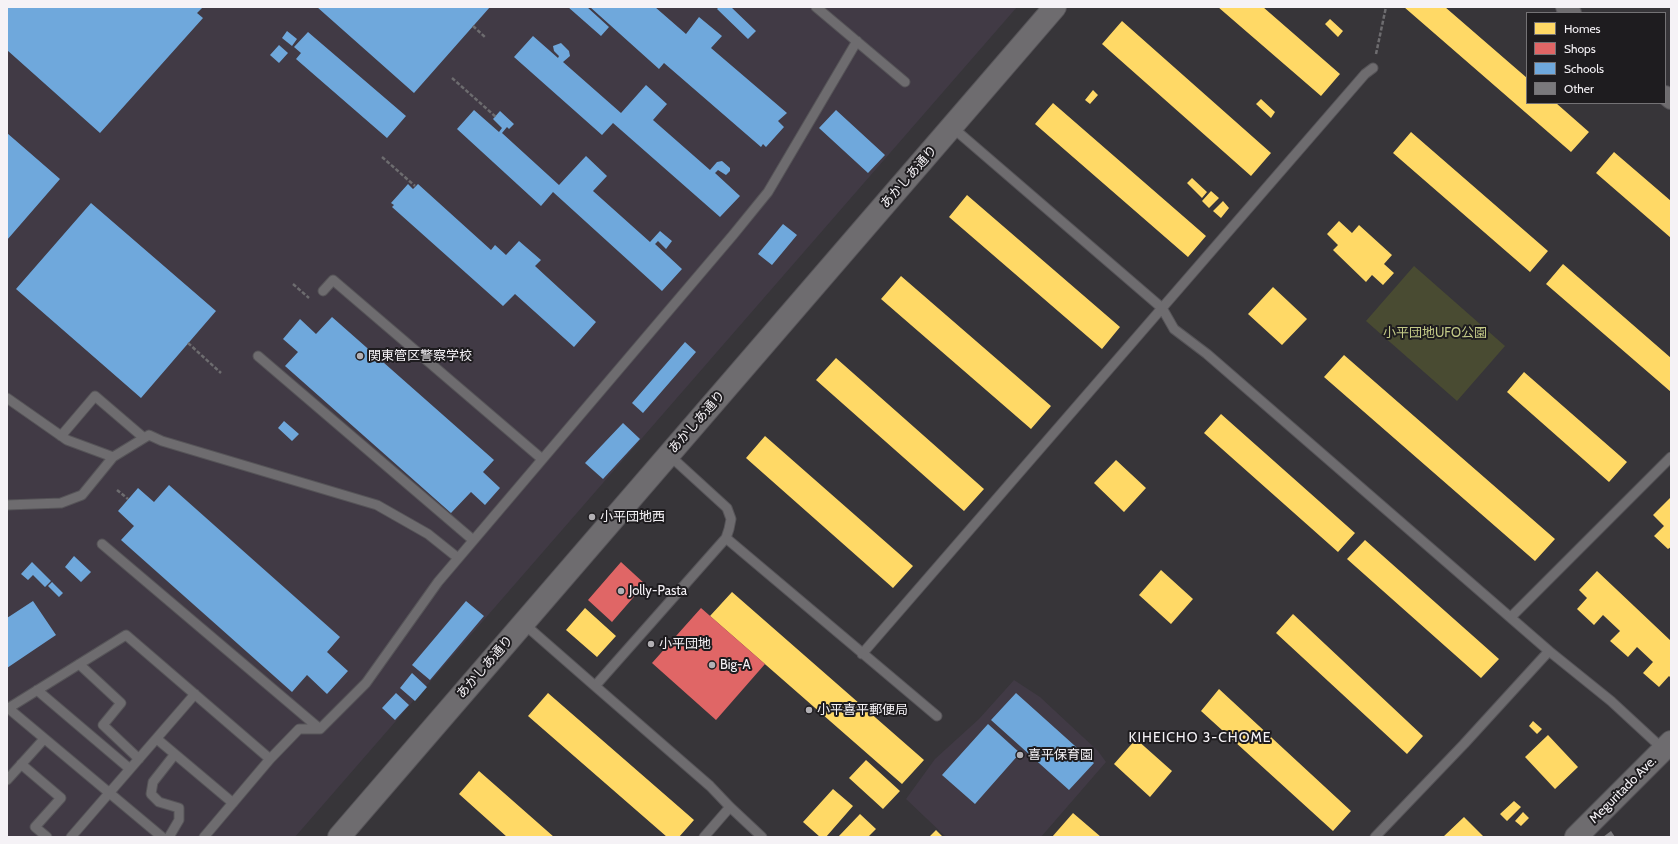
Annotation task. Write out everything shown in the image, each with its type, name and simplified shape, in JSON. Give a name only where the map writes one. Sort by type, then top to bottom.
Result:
[{"type":"street","name":"あかしあ通り","points":[[339,837],[1055,7]]},
{"type":"street","name":"Meguritado Ave.","points":[[1576,837],[1667,746]]},
{"type":"lane","points":[[816,7],[905,82]]},
{"type":"lane","points":[[204,837],[270,759],[299,730],[320,729],[366,683],[438,582],[768,192],[857,42]]},
{"type":"lane","points":[[862,654],[1365,74],[1373,68]]},
{"type":"lane","points":[[952,127],[1162,308],[1174,329],[1207,354],[1549,651],[1667,746]]},
{"type":"lane","points":[[323,291],[334,280],[542,459]]},
{"type":"lane","points":[[258,356],[473,540]]},
{"type":"lane","points":[[61,436],[95,396],[144,438]]},
{"type":"lane","points":[[7,398],[67,440],[113,457]]},
{"type":"lane","points":[[7,505],[61,503],[82,495],[113,457],[149,435],[162,441],[377,505],[428,534],[458,558]]},
{"type":"lane","points":[[595,686],[726,538],[731,519],[727,508],[669,455]]},
{"type":"lane","points":[[1511,617],[1671,457]]},
{"type":"lane","points":[[726,538],[937,716]]},
{"type":"lane","points":[[102,544],[320,729]]},
{"type":"lane","points":[[523,623],[710,786],[762,837]]},
{"type":"lane","points":[[162,837],[8,708],[126,635],[270,759]]},
{"type":"lane","points":[[1376,837],[1549,651]]},
{"type":"lane","points":[[79,664],[121,703],[103,725],[139,759]]},
{"type":"lane","points":[[37,690],[130,769]]},
{"type":"lane","points":[[71,837],[195,694]]},
{"type":"lane","points":[[7,780],[44,739]]},
{"type":"lane","points":[[157,739],[233,803]]},
{"type":"lane","points":[[169,837],[179,820],[179,808],[159,802],[151,794],[153,782],[174,754]]},
{"type":"lane","points":[[22,764],[61,798],[35,827],[47,837]]},
{"type":"lane","points":[[704,837],[730,807]]},
{"type":"path","points":[[1373,68],[1386,7]]},
{"type":"path","points":[[473,26],[486,38]]},
{"type":"path","points":[[452,78],[496,117]]},
{"type":"path","points":[[382,157],[415,186]]},
{"type":"path","points":[[188,343],[221,373]]},
{"type":"path","points":[[117,490],[128,500]]},
{"type":"shaded area","name":"関東管区警察学校","points":[[7,7],[1017,7],[295,837],[7,837]]},
{"type":"shaded area","name":"喜平保育園","points":[[1014,680],[1040,697],[1098,751],[1106,762],[1041,837],[946,837],[906,799],[935,759],[979,719]]},
{"type":"green space","name":"小平団地UFO公園","points":[[1414,266],[1505,346],[1457,401],[1366,321]]},
{"type":"building: Homes","points":[[1218,7],[1263,7],[1340,74],[1321,96]]},
{"type":"building: Homes","points":[[1404,7],[1445,7],[1526,77],[1526,104],[1557,104],[1589,132],[1571,152]]},
{"type":"building: Homes","points":[[1330,19],[1343,31],[1338,37],[1325,24]]},
{"type":"building: Homes","points":[[1122,21],[1271,153],[1251,176],[1102,44]]},
{"type":"building: Homes","points":[[1093,90],[1098,95],[1090,104],[1085,100]]},
{"type":"building: Homes","points":[[1261,99],[1275,112],[1271,118],[1256,104]]},
{"type":"building: Homes","points":[[1053,103],[1206,236],[1188,257],[1035,124]]},
{"type":"building: Homes","points":[[1411,132],[1548,251],[1530,272],[1393,153]]},
{"type":"building: Homes","points":[[1614,152],[1671,201],[1671,238],[1596,173]]},
{"type":"building: Homes","points":[[1192,178],[1207,192],[1202,198],[1187,183]]},
{"type":"building: Homes","points":[[1211,191],[1219,198],[1209,208],[1202,201]]},
{"type":"building: Homes","points":[[967,195],[1120,327],[1102,349],[949,217]]},
{"type":"building: Homes","points":[[1223,201],[1229,208],[1221,218],[1213,211]]},
{"type":"building: Homes","points":[[1339,221],[1352,233],[1359,225],[1392,255],[1384,264],[1394,273],[1383,285],[1372,275],[1366,282],[1333,250],[1338,245],[1327,234]]},
{"type":"building: Homes","points":[[1563,264],[1671,358],[1671,392],[1546,284]]},
{"type":"building: Homes","points":[[901,276],[1051,406],[1031,429],[881,299]]},
{"type":"building: Homes","points":[[1273,287],[1307,319],[1282,345],[1248,314]]},
{"type":"building: Homes","points":[[1344,355],[1555,539],[1535,561],[1324,377]]},
{"type":"building: Homes","points":[[836,358],[984,489],[964,511],[816,380]]},
{"type":"building: Homes","points":[[1524,372],[1627,462],[1609,482],[1507,392]]},
{"type":"building: Homes","points":[[1221,414],[1355,533],[1338,552],[1204,433]]},
{"type":"building: Homes","points":[[765,436],[913,566],[893,588],[746,458]]},
{"type":"building: Homes","points":[[1116,460],[1146,488],[1124,512],[1094,483]]},
{"type":"building: Homes","points":[[1671,497],[1671,547],[1668,549],[1654,536],[1664,526],[1653,515]]},
{"type":"building: Homes","points":[[1365,540],[1499,659],[1481,678],[1347,559]]},
{"type":"building: Homes","points":[[1161,570],[1193,599],[1171,624],[1139,595]]},
{"type":"building: Homes","points":[[1597,571],[1671,641],[1671,678],[1669,676],[1659,687],[1643,673],[1653,662],[1637,647],[1628,657],[1610,641],[1620,631],[1603,615],[1594,625],[1577,609],[1587,598],[1579,590]]},
{"type":"building: Homes","points":[[732,592],[924,760],[902,784],[710,616]]},
{"type":"building: Homes","points":[[585,608],[616,636],[597,657],[566,630]]},
{"type":"building: Homes","points":[[1293,614],[1423,736],[1407,754],[1276,633]]},
{"type":"building: Homes","points":[[1219,689],[1351,811],[1333,831],[1201,711]]},
{"type":"building: Homes","points":[[548,693],[694,820],[679,837],[667,837],[528,716]]},
{"type":"building: Homes","points":[[1533,721],[1542,729],[1537,734],[1529,726]]},
{"type":"building: Homes","points":[[1548,735],[1578,767],[1555,789],[1525,757]]},
{"type":"building: Homes","points":[[1136,739],[1172,771],[1150,797],[1114,764]]},
{"type":"building: Homes","points":[[866,760],[900,791],[883,809],[849,778]]},
{"type":"building: Homes","points":[[479,771],[554,837],[507,837],[459,794]]},
{"type":"building: Homes","points":[[833,789],[853,806],[826,837],[820,837],[803,822]]},
{"type":"building: Homes","points":[[1514,801],[1521,807],[1507,821],[1500,814]]},
{"type":"building: Homes","points":[[1523,812],[1529,818],[1521,826],[1515,821]]},
{"type":"building: Homes","points":[[1073,813],[1101,837],[1052,837]]},
{"type":"building: Homes","points":[[860,814],[876,829],[868,837],[838,837]]},
{"type":"building: Homes","points":[[1464,817],[1484,837],[1443,837]]},
{"type":"building: Homes","points":[[936,830],[943,837],[929,837]]},
{"type":"building: Shops","points":[[621,562],[645,584],[612,622],[588,600]]},
{"type":"building: Shops","points":[[701,608],[765,664],[716,720],[652,663]]},
{"type":"building: Schools","points":[[7,7],[203,7],[197,13],[203,18],[100,133],[7,50]]},
{"type":"building: Schools","points":[[317,7],[490,7],[414,93]]},
{"type":"building: Schools","points":[[568,7],[587,7],[609,27],[601,36]]},
{"type":"building: Schools","points":[[590,7],[655,7],[686,34],[699,17],[722,36],[711,48],[787,113],[778,121],[784,127],[766,147],[763,144],[761,147],[664,63],[659,69]]},
{"type":"building: Schools","points":[[719,7],[731,7],[756,31],[748,39],[717,9]]},
{"type":"building: Schools","points":[[287,31],[297,39],[292,46],[282,38]]},
{"type":"building: Schools","points":[[308,32],[406,116],[387,138],[296,59],[301,53],[294,47]]},
{"type":"building: Schools","points":[[533,36],[558,58],[559,56],[554,51],[553,46],[561,43],[569,51],[570,56],[563,62],[621,113],[646,85],[667,104],[653,120],[710,170],[717,162],[722,161],[730,168],[730,171],[726,175],[718,170],[715,173],[740,196],[720,217],[613,123],[602,135],[514,57]]},
{"type":"building: Schools","points":[[279,45],[288,53],[279,63],[270,55]]},
{"type":"building: Schools","points":[[474,110],[499,132],[502,128],[493,119],[500,111],[514,124],[509,129],[507,127],[502,133],[559,185],[586,156],[607,176],[593,191],[650,242],[660,231],[672,241],[666,249],[658,241],[655,244],[682,269],[662,291],[553,192],[541,206],[457,129]]},
{"type":"building: Schools","points":[[836,110],[885,155],[868,173],[819,128]]},
{"type":"building: Schools","points":[[7,133],[60,179],[7,240]]},
{"type":"building: Schools","points":[[408,184],[413,189],[418,184],[491,250],[495,245],[506,255],[519,241],[541,260],[535,266],[596,322],[574,347],[515,294],[503,306],[392,207],[394,205],[391,203]]},
{"type":"building: Schools","points":[[91,203],[216,311],[141,398],[16,289]]},
{"type":"building: Schools","points":[[783,224],[797,235],[772,265],[758,254]]},
{"type":"building: Schools","points":[[332,317],[494,460],[483,472],[500,488],[485,505],[471,492],[451,513],[285,366],[298,352],[283,339],[300,319],[316,334]]},
{"type":"building: Schools","points":[[685,342],[696,352],[643,413],[632,403]]},
{"type":"building: Schools","points":[[284,421],[299,434],[292,441],[278,428]]},
{"type":"building: Schools","points":[[623,423],[640,439],[603,479],[585,463]]},
{"type":"building: Schools","points":[[169,485],[340,637],[327,652],[348,671],[327,694],[307,675],[292,692],[121,540],[134,526],[118,511],[138,488],[154,502]]},
{"type":"building: Schools","points":[[74,556],[91,572],[81,582],[65,567]]},
{"type":"building: Schools","points":[[32,562],[51,581],[45,587],[33,575],[28,580],[21,574]]},
{"type":"building: Schools","points":[[52,582],[63,593],[59,597],[48,586]]},
{"type":"building: Schools","points":[[33,601],[56,635],[7,668],[7,618]]},
{"type":"building: Schools","points":[[466,601],[484,616],[430,680],[412,665]]},
{"type":"building: Schools","points":[[412,673],[427,687],[415,701],[400,688]]},
{"type":"building: Schools","points":[[396,693],[409,705],[395,720],[382,708]]},
{"type":"building: Schools","points":[[1016,693],[1094,763],[1069,790],[991,720]]},
{"type":"building: Schools","points":[[988,724],[1020,753],[975,804],[942,775]]},
{"type":"building: Other","points":[[1611,831],[1615,837],[1603,837]]},
{"type":"place","name":"関東管区警察学校","points":[[360,356]]},
{"type":"place","name":"小平団地西","points":[[592,517]]},
{"type":"place","name":"Jolly-Pasta","points":[[621,591]]},
{"type":"place","name":"小平団地","points":[[651,644]]},
{"type":"place","name":"Big-A","points":[[712,665]]},
{"type":"place","name":"小平喜平郵便局","points":[[809,710]]},
{"type":"place","name":"喜平保育園","points":[[1020,755]]},
{"type":"district","name":"KIHEICHO 3-CHOME","points":[[1200,738]]}]
